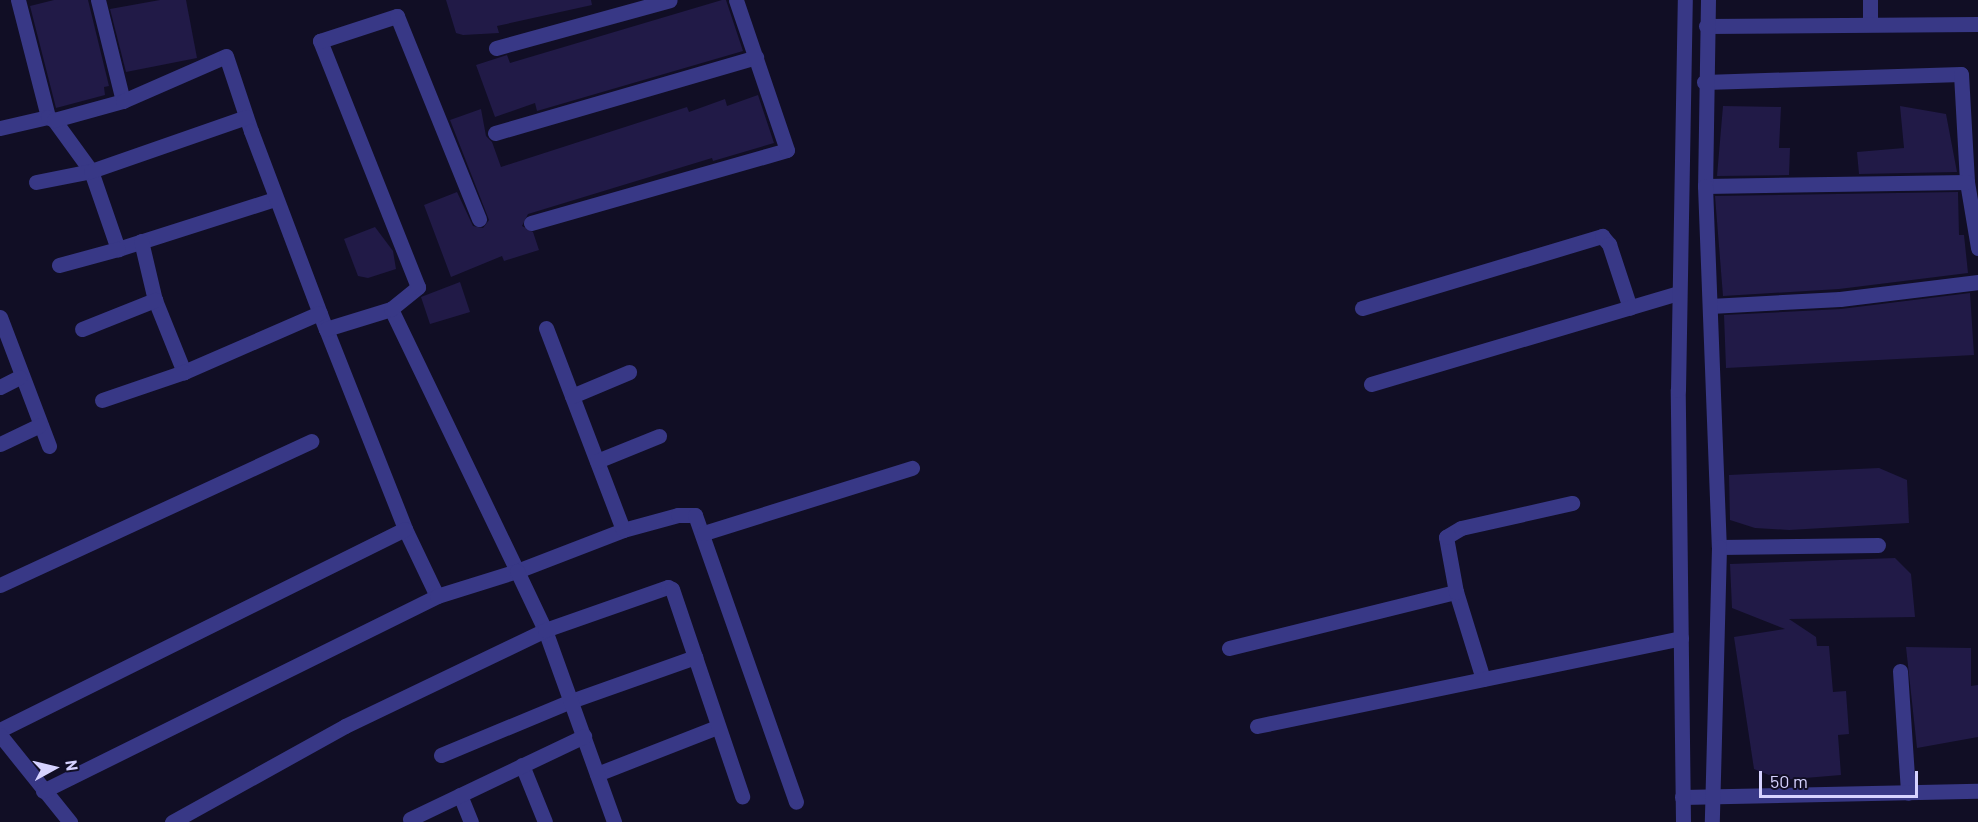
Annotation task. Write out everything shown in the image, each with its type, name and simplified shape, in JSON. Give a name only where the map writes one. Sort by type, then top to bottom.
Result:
[{"type":"street","points":[[18,0],[51,118],[91,171],[117,249]]},
{"type":"street","points":[[98,0],[123,101]]},
{"type":"street","points":[[496,48],[670,0]]},
{"type":"street","points":[[531,223],[787,150],[736,0]]},
{"type":"street","points":[[1683,822],[1679,293],[1685,0]]},
{"type":"street","points":[[1708,0],[1704,82],[1705,186],[1719,547],[1712,822]]},
{"type":"street","points":[[1870,0],[1870,22]]},
{"type":"street","points":[[326,329],[391,309],[418,287],[320,41],[397,15],[479,219]]},
{"type":"street","points":[[1706,26],[1870,22],[1978,24]]},
{"type":"street","points":[[0,128],[123,101],[226,56],[275,199],[405,529],[437,596]]},
{"type":"street","points":[[495,133],[756,57]]},
{"type":"street","points":[[1704,82],[1961,74],[1973,153],[1967,182],[1978,248]]},
{"type":"street","points":[[36,182],[91,171],[246,117]]},
{"type":"street","points":[[1705,186],[1967,182]]},
{"type":"street","points":[[59,265],[275,199]]},
{"type":"street","points":[[1362,308],[1602,236],[1610,244],[1630,308]]},
{"type":"street","points":[[141,241],[155,300],[184,372]]},
{"type":"street","points":[[1710,306],[1840,299],[1978,282]]},
{"type":"street","points":[[1371,384],[1679,293]]},
{"type":"street","points":[[82,329],[155,300]]},
{"type":"street","points":[[391,309],[545,630],[614,822]]},
{"type":"street","points":[[102,399],[184,372],[320,313]]},
{"type":"street","points":[[0,317],[20,377],[49,446]]},
{"type":"street","points":[[546,328],[623,530]]},
{"type":"street","points":[[572,396],[629,372]]},
{"type":"street","points":[[0,387],[20,377]]},
{"type":"street","points":[[0,444],[40,425]]},
{"type":"street","points":[[597,461],[659,436]]},
{"type":"street","points":[[0,585],[311,441]]},
{"type":"street","points":[[704,533],[912,468]]},
{"type":"street","points":[[1483,679],[1456,591],[1446,544],[1451,532],[1572,503]]},
{"type":"street","points":[[44,791],[437,596],[517,571],[623,530],[689,513],[700,521],[796,802]]},
{"type":"street","points":[[0,730],[405,529]]},
{"type":"street","points":[[1719,547],[1878,544]]},
{"type":"street","points":[[172,822],[366,715],[545,630],[668,587],[672,589],[741,795]]},
{"type":"street","points":[[1229,648],[1456,591]]},
{"type":"street","points":[[1257,726],[1681,638]]},
{"type":"street","points":[[441,755],[571,701],[695,657]]},
{"type":"street","points":[[1900,671],[1908,793]]},
{"type":"street","points":[[597,774],[717,728]]},
{"type":"street","points":[[0,735],[70,822]]},
{"type":"street","points":[[410,819],[584,736]]},
{"type":"street","points":[[522,765],[545,822]]},
{"type":"street","points":[[1683,796],[1712,798],[1978,791]]},
{"type":"street","points":[[460,795],[471,822]]},
{"type":"building","points":[[54,0],[88,0],[109,86],[104,87],[105,95],[56,108],[30,6]]},
{"type":"building","points":[[160,0],[186,0],[197,58],[126,72],[110,9]]},
{"type":"building","points":[[446,0],[591,0],[592,5],[497,26],[499,33],[463,35],[456,33]]},
{"type":"building","points":[[726,0],[743,51],[537,111],[535,103],[495,117],[476,65],[507,55],[510,63]]},
{"type":"building","points":[[758,95],[774,143],[713,161],[712,158],[528,214],[522,226],[533,232],[539,250],[504,261],[502,256],[451,277],[424,205],[457,192],[473,226],[483,228],[489,220],[450,120],[481,109],[486,136],[492,142],[501,167],[687,107],[689,112],[725,99],[727,106]]},
{"type":"building","points":[[1723,106],[1781,107],[1779,148],[1790,148],[1789,175],[1717,176]]},
{"type":"building","points":[[1900,106],[1946,114],[1957,172],[1859,174],[1857,152],[1904,148]]},
{"type":"building","points":[[1958,192],[1959,235],[1964,235],[1968,273],[1839,289],[1723,296],[1715,196]]},
{"type":"building","points":[[375,227],[393,251],[396,269],[368,278],[358,276],[344,239]]},
{"type":"building","points":[[460,282],[470,312],[430,324],[421,297]]},
{"type":"building","points":[[1970,293],[1974,355],[1726,368],[1724,315],[1841,309]]},
{"type":"building","points":[[1879,468],[1907,480],[1909,523],[1789,530],[1755,528],[1730,520],[1729,475]]},
{"type":"building","points":[[1895,558],[1911,574],[1915,617],[1789,619],[1816,637],[1817,646],[1829,646],[1833,692],[1846,691],[1849,734],[1838,735],[1841,775],[1781,780],[1754,769],[1734,637],[1785,629],[1732,608],[1730,564]]},
{"type":"building","points":[[1906,647],[1971,648],[1971,686],[1978,685],[1978,737],[1917,748]]}]
